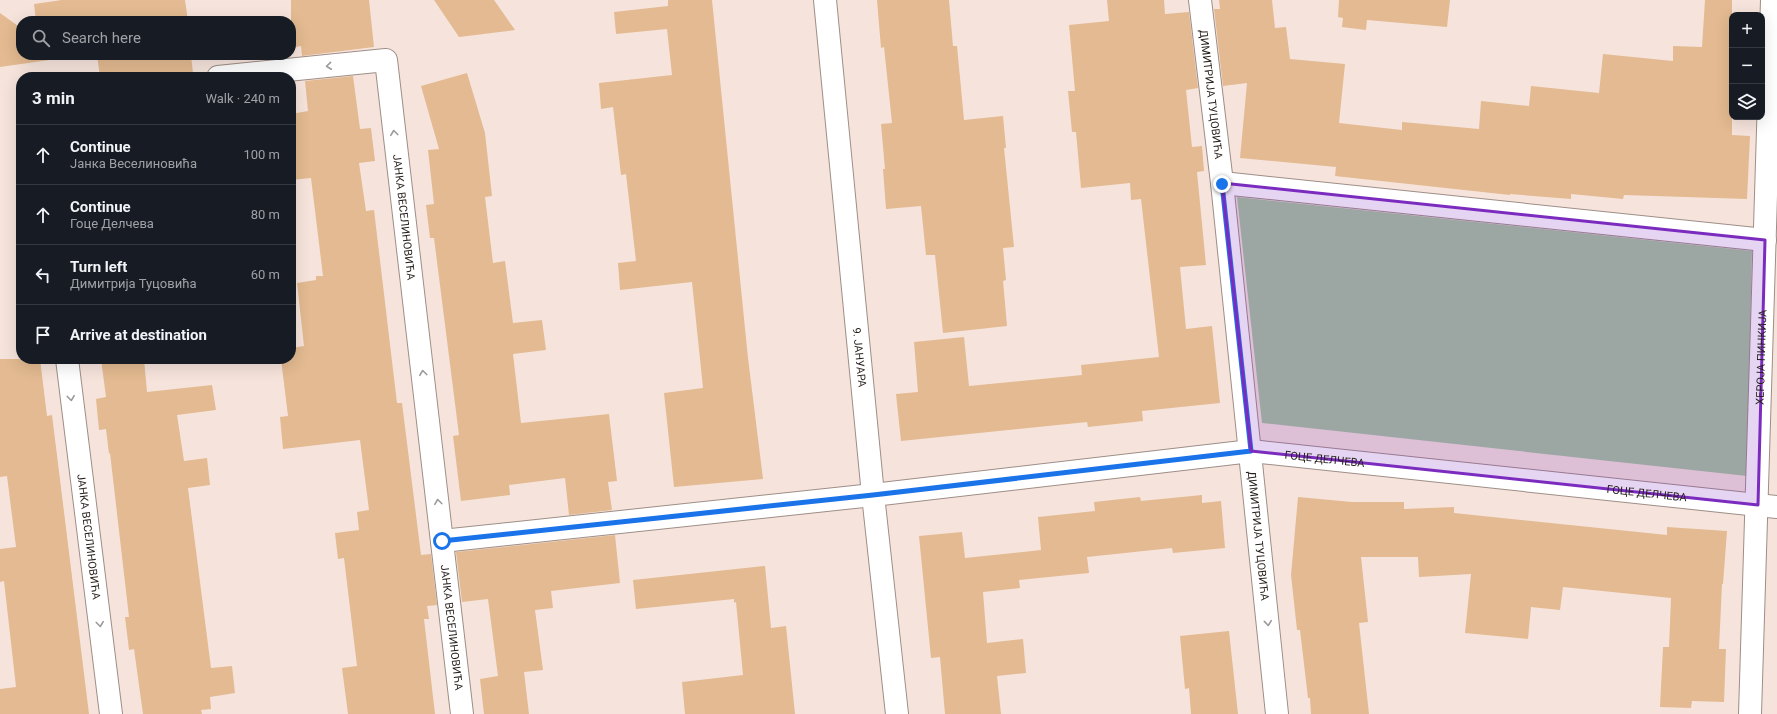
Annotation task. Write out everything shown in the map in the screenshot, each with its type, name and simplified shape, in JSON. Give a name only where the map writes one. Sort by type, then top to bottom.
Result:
[{"type":"street","name":"9. ЈАНУАРА","points":[[825,0],[873,495],[897,714]]},
{"type":"street","name":"ДИМИТРИЈА ТУЦОВИЋА","points":[[1200,0],[1251,451],[1277,714]]},
{"type":"street","name":"ХЕРОЈА ПИНКИЈА","points":[[1750,714],[1767,506],[1765,240],[1772,0]]},
{"type":"street","name":"ЈАНКА ВЕСЕЛИНОВИЋА","points":[[267,72],[386,60],[462,714]]},
{"type":"street","points":[[1222,184],[1765,240]]},
{"type":"street","name":"ЈАНКА ВЕСЕЛИНОВИЋА","points":[[67,364],[111,714]]},
{"type":"street","name":"ГОЦЕ ДЕЛЧЕВА","points":[[873,495],[1251,451],[1767,506]]},
{"type":"street","points":[[442,541],[873,495]]},
{"type":"highlighted area","points":[[1222,183],[1765,240],[1758,505],[1251,451]]},
{"type":"green space","points":[[1237,197],[1752,251],[1747,476],[1262,423]]},
{"type":"building","points":[[62,0],[185,0],[187,16],[35,16],[34,4]]},
{"type":"building","points":[[291,0],[369,0],[374,47],[302,56],[301,46],[296,47],[296,16],[291,16]]},
{"type":"building","points":[[434,0],[494,0],[515,30],[459,37]]},
{"type":"building","points":[[668,0],[712,0],[748,358],[763,479],[674,487],[664,393],[703,388],[692,282],[620,290],[618,263],[636,261],[626,174],[621,175],[613,107],[601,109],[599,83],[672,75],[667,29],[616,34],[614,12],[668,6]]},
{"type":"building","points":[[877,0],[949,0],[953,46],[957,46],[964,120],[1003,116],[1006,148],[1004,148],[1014,247],[1003,248],[1006,280],[1003,281],[1007,326],[943,333],[935,255],[926,255],[921,206],[886,209],[883,169],[885,169],[881,124],[892,123],[884,47],[881,48]]},
{"type":"building","points":[[1107,0],[1164,0],[1165,14],[1189,12],[1198,88],[1186,90],[1192,147],[1202,146],[1204,171],[1197,172],[1206,265],[1180,267],[1186,329],[1212,326],[1220,403],[1142,411],[1143,421],[1088,427],[1087,422],[901,441],[896,394],[918,392],[914,342],[964,337],[969,386],[1082,375],[1081,365],[1159,357],[1141,199],[1131,200],[1130,183],[1081,188],[1076,132],[1072,132],[1068,91],[1075,91],[1069,25],[1109,21]]},
{"type":"building","points":[[1219,0],[1272,0],[1275,28],[1286,27],[1290,59],[1345,64],[1339,123],[1402,130],[1402,122],[1479,129],[1481,101],[1529,106],[1531,86],[1599,93],[1603,54],[1673,61],[1673,46],[1702,47],[1705,0],[1732,0],[1732,12],[1729,12],[1729,120],[1732,120],[1732,135],[1750,136],[1747,199],[1624,195],[1623,199],[1571,194],[1571,199],[1510,195],[1335,176],[1336,167],[1240,158],[1247,83],[1223,86],[1214,9],[1220,9]]},
{"type":"building","points":[[1339,0],[1450,0],[1447,27],[1367,20],[1366,30],[1342,27],[1343,18],[1338,17]]},
{"type":"building","points":[[0,13],[16,24],[16,60],[50,60],[0,67]]},
{"type":"building","points":[[98,60],[192,60],[193,72],[160,72],[99,72]]},
{"type":"building","points":[[467,73],[485,133],[492,196],[485,197],[493,263],[505,261],[513,323],[542,320],[546,350],[513,354],[521,423],[609,414],[617,481],[608,482],[612,510],[569,515],[565,478],[509,485],[510,495],[461,501],[453,436],[459,435],[434,238],[430,238],[426,205],[434,204],[428,150],[439,149],[421,86]]},
{"type":"building","points":[[353,76],[360,129],[371,128],[375,161],[359,163],[366,211],[374,210],[397,403],[402,403],[421,555],[431,554],[437,605],[427,606],[429,619],[424,619],[435,714],[348,714],[342,668],[357,666],[344,558],[338,559],[335,533],[359,530],[357,512],[369,510],[360,440],[283,449],[280,417],[288,416],[282,364],[296,364],[296,347],[304,346],[297,283],[316,280],[316,276],[323,276],[311,178],[296,180],[296,113],[308,111],[305,81]]},
{"type":"building","points":[[0,359],[16,359],[16,364],[41,364],[47,416],[52,415],[89,714],[0,714],[0,689],[16,687],[4,581],[0,582],[0,549],[16,547],[7,476],[0,477]]},
{"type":"building","points":[[102,364],[144,364],[147,392],[212,385],[216,410],[177,415],[184,461],[207,458],[210,485],[188,488],[211,668],[232,666],[235,693],[210,697],[211,709],[201,710],[202,714],[143,714],[134,649],[129,650],[125,617],[129,617],[110,453],[109,454],[106,429],[99,430],[96,399],[106,397]]},
{"type":"building","points":[[1202,495],[1202,503],[1221,501],[1225,548],[1173,553],[1172,548],[1087,557],[1089,573],[1019,580],[1020,588],[983,592],[987,643],[1023,639],[1026,673],[997,676],[1001,714],[945,714],[940,657],[931,658],[919,536],[962,532],[965,558],[1041,550],[1038,517],[1095,511],[1094,502],[1140,497],[1141,501]]},
{"type":"building","points":[[1298,497],[1352,502],[1404,502],[1404,509],[1454,507],[1454,513],[1667,535],[1667,527],[1727,531],[1722,584],[1719,649],[1726,649],[1724,702],[1692,701],[1691,708],[1660,707],[1663,647],[1669,647],[1671,598],[1563,587],[1560,610],[1531,607],[1528,639],[1465,633],[1471,574],[1419,577],[1418,557],[1361,557],[1368,622],[1359,623],[1369,714],[1311,714],[1300,630],[1297,630],[1291,575]]},
{"type":"building","points":[[615,535],[620,583],[551,591],[553,608],[535,610],[543,670],[524,672],[529,714],[484,714],[480,679],[498,676],[488,599],[462,602],[456,552]]},
{"type":"building","points":[[765,566],[771,628],[786,626],[795,714],[685,714],[682,682],[743,675],[736,602],[734,603],[734,599],[636,609],[633,580]]},
{"type":"building","points":[[1229,631],[1238,714],[1191,714],[1189,688],[1185,689],[1180,636]]},
{"type":"route","points":[[442,541],[873,495],[1251,451],[1222,184]]}]
